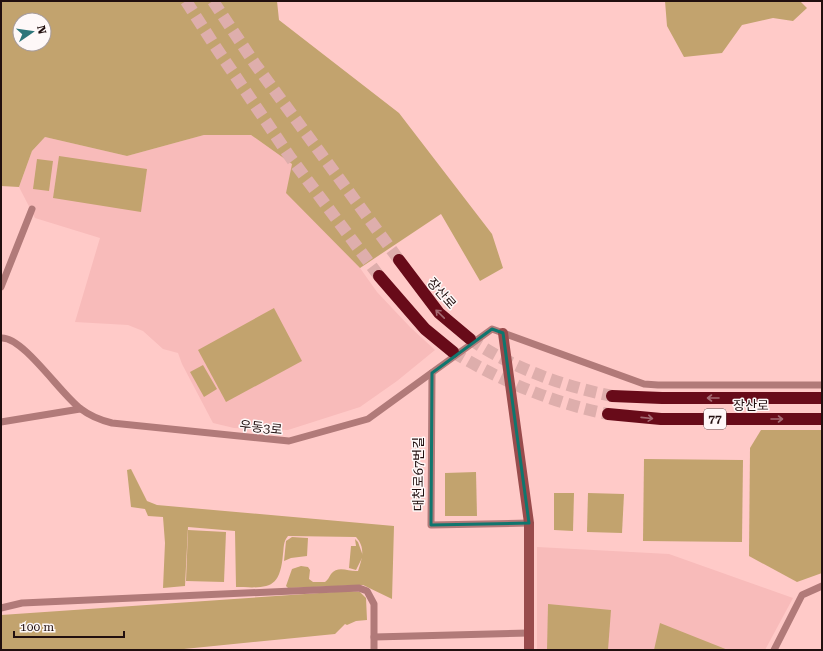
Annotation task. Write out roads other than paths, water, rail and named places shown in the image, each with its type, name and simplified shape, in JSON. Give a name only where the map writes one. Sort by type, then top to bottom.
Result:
[{"type":"highway","name":"장산로","points":[[399,260],[439,313],[470,339]]},
{"type":"highway","points":[[379,276],[425,329],[453,352]]},
{"type":"highway","name":"장산로","points":[[612,396],[662,398],[822,398]]},
{"type":"highway","name":"장산로","points":[[608,414],[661,419],[822,419]]},
{"type":"street","points":[[1,287],[32,209]]},
{"type":"street","name":"우동3로","points":[[1,338],[6,338],[20,346],[80,409],[98,420],[112,423],[289,441],[368,419],[492,329],[503,333]]},
{"type":"street","points":[[529,650],[529,523],[503,333],[644,384],[822,385]]},
{"type":"street","name":"대천로67번길","points":[[432,373],[431,525],[529,523]]},
{"type":"street","points":[[1,422],[80,409]]},
{"type":"street","points":[[774,650],[802,595],[822,586]]},
{"type":"street","points":[[1,608],[22,603],[359,588],[367,591],[374,604],[374,650]]},
{"type":"street","points":[[374,637],[529,633]]},
{"type":"tunnel","points":[[186,1],[290,157],[379,276]]},
{"type":"tunnel","points":[[213,1],[255,64],[399,260]]},
{"type":"tunnel","points":[[470,339],[503,359],[538,375],[575,387],[612,396]]},
{"type":"tunnel","points":[[453,352],[471,363],[528,390],[567,404],[608,414]]}]
